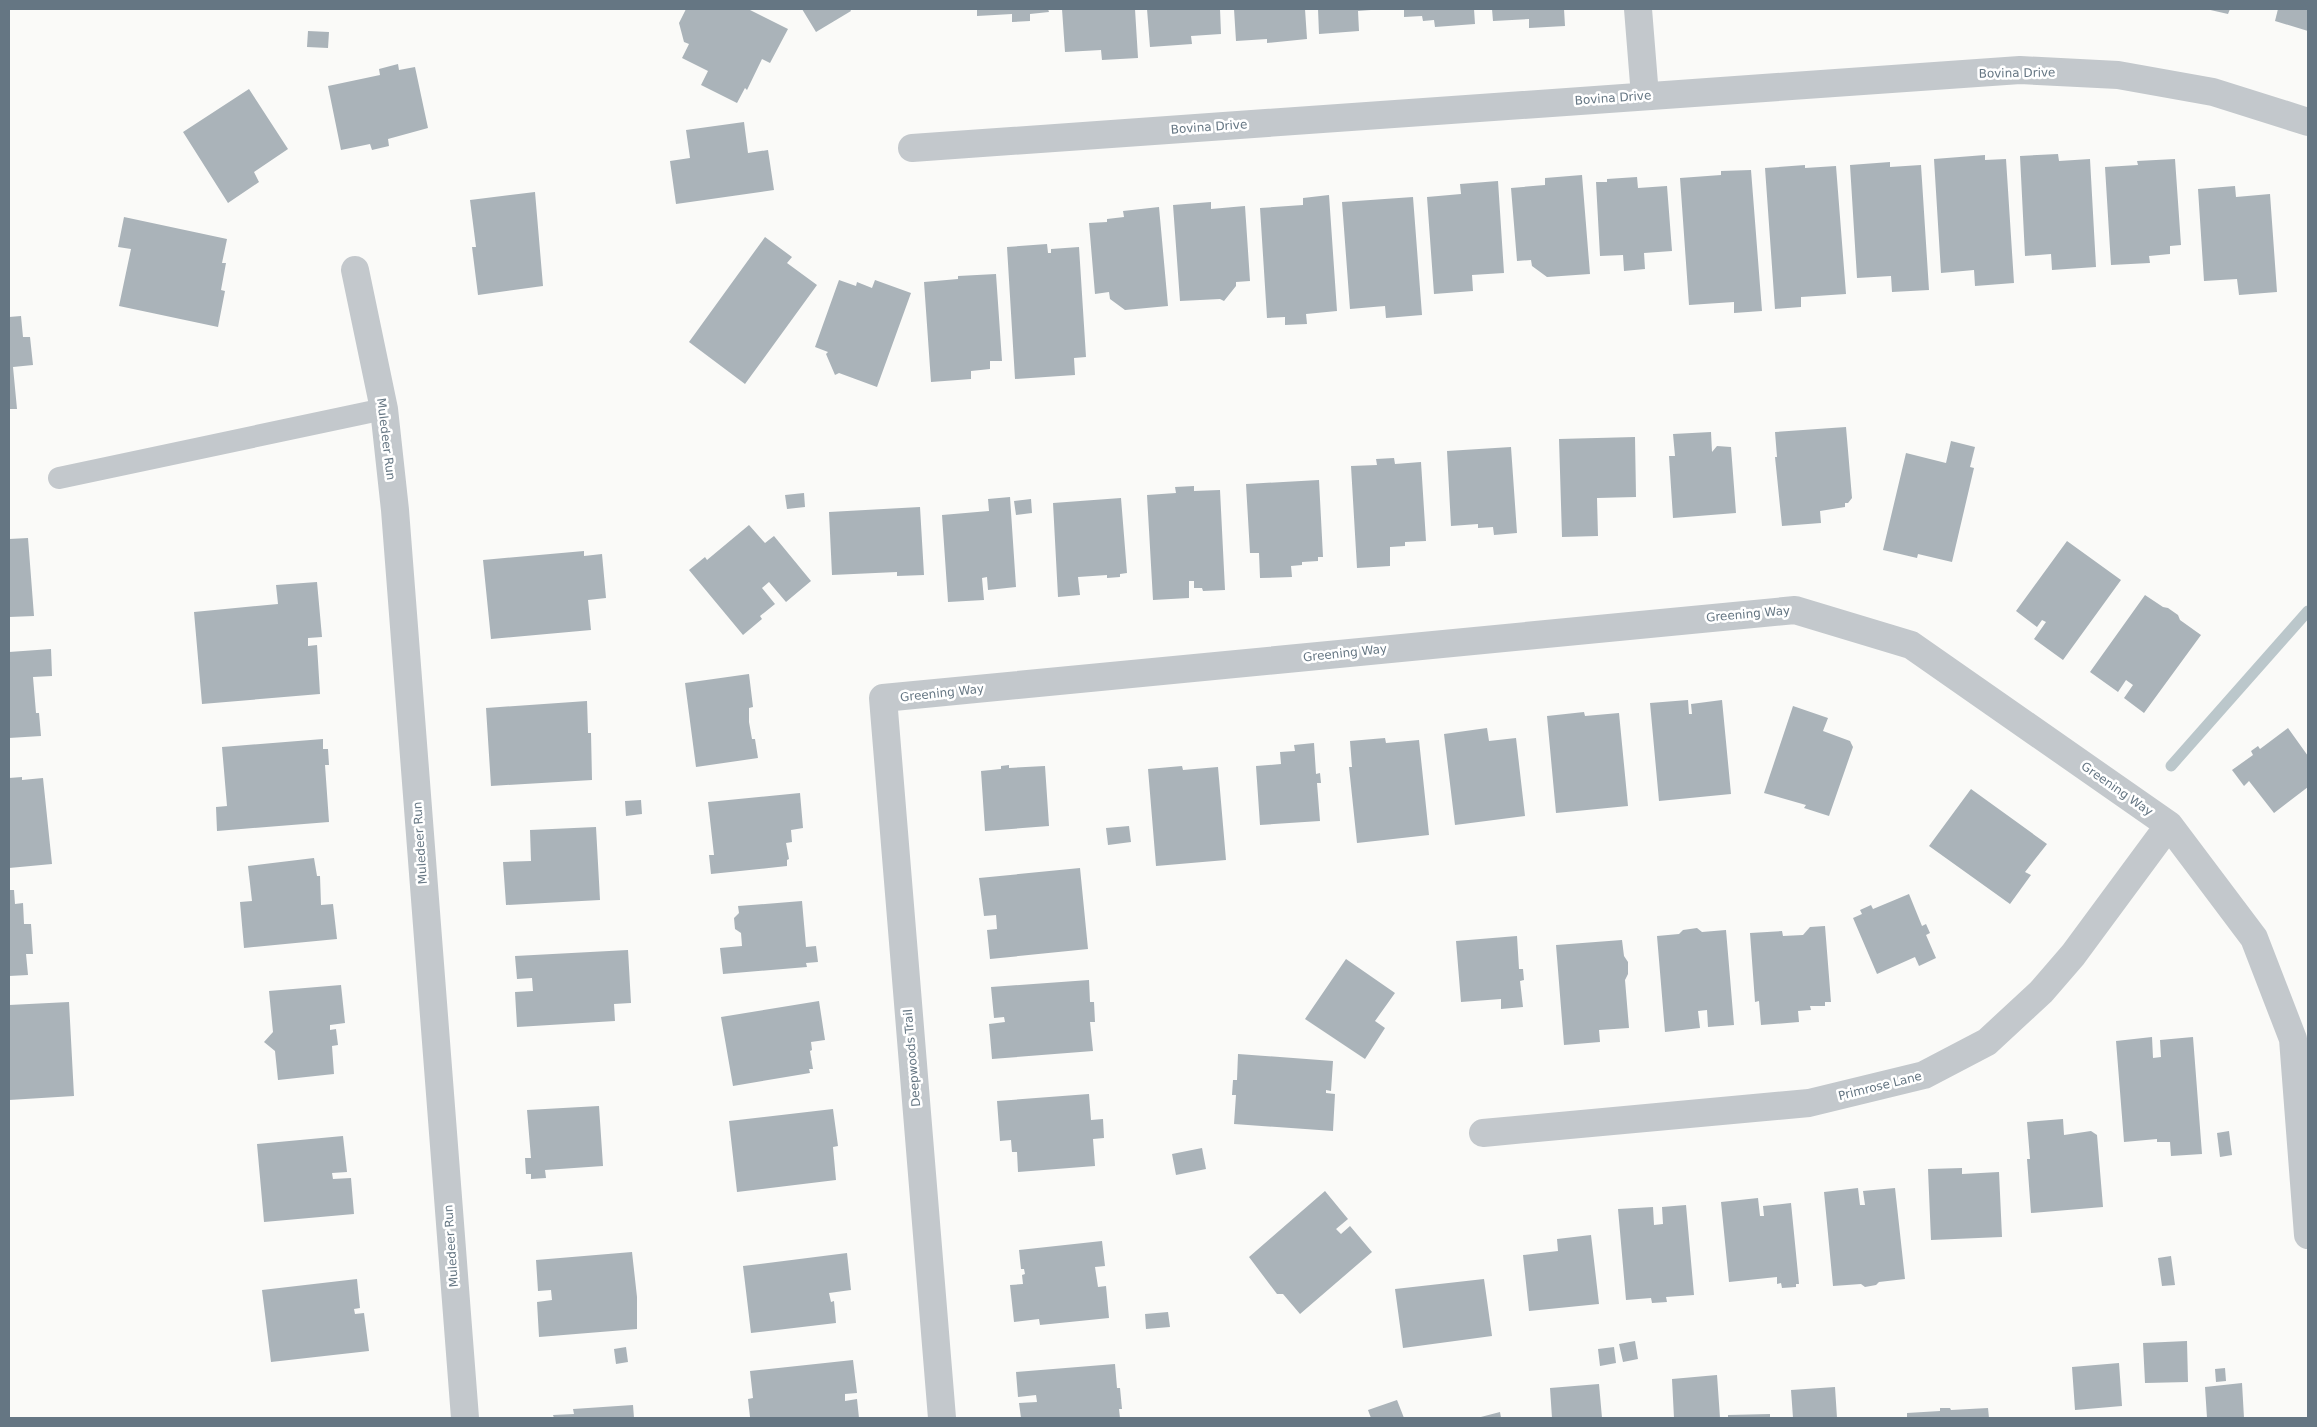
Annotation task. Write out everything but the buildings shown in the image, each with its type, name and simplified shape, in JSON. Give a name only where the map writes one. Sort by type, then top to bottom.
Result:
[{"type":"street","points":[[1638,9],[1645,96]]},
{"type":"street","name":"Bovina Drive","points":[[912,148],[2020,70],[2118,74],[2213,92],[2308,122]]},
{"type":"street","name":"Muledeer Run","points":[[355,270],[384,409],[396,519],[465,1418]]},
{"type":"street","name":"Greening Way","points":[[882,698],[1795,610],[1912,645],[2169,825],[2254,938],[2293,1039],[2308,1235]]},
{"type":"street","name":"Deepwoods Trail","points":[[882,698],[942,1418]]},
{"type":"street","name":"Primrose Lane","points":[[1483,1134],[1808,1103],[1924,1075],[1987,1042],[2041,992],[2073,955],[2169,825]]},
{"type":"lane","points":[[59,478],[384,409]]},
{"type":"waterway","points":[[2171,766],[2308,611]]}]
